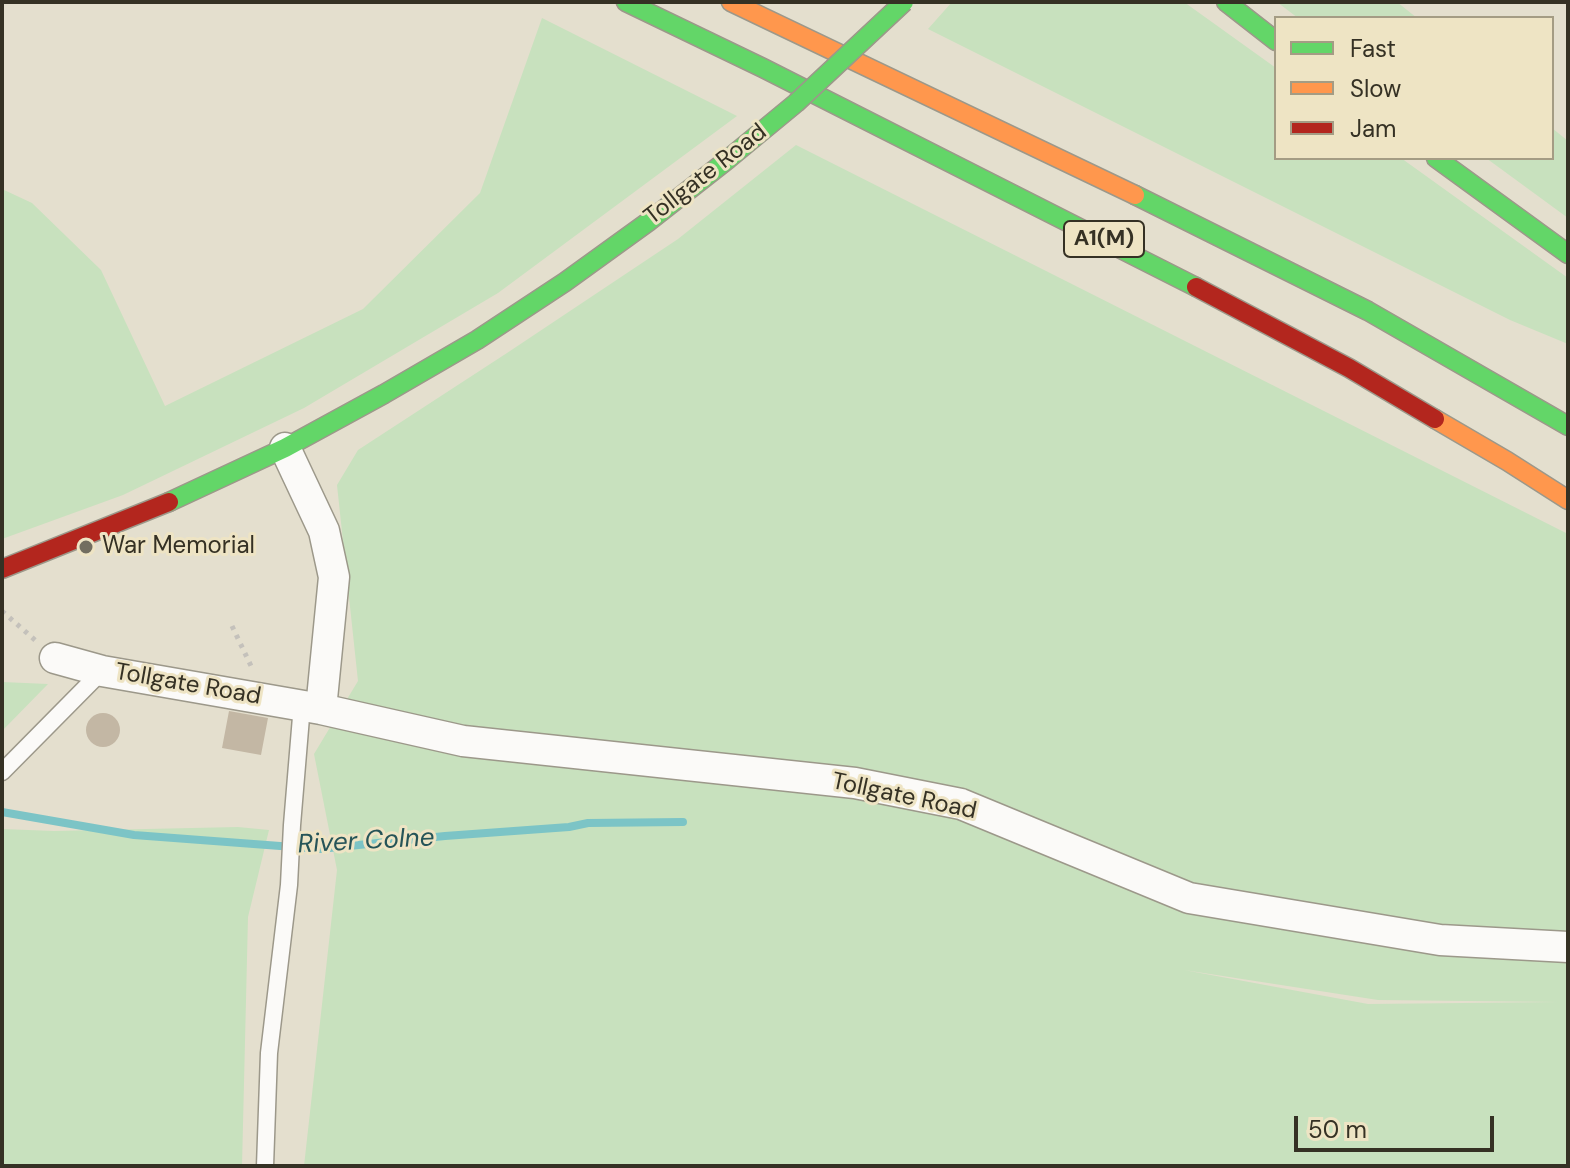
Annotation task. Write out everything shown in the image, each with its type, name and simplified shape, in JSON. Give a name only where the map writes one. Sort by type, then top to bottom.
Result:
[{"type":"main road","name":"A1(M)","points":[[626,2],[1186,281],[1349,368],[1568,500]]},
{"type":"main road","name":"A1(M)","points":[[731,2],[1160,207],[1340,297],[1568,426]]},
{"type":"main road","name":"Tollgate Road","points":[[2,569],[149,511],[285,448],[477,340],[565,282],[727,160],[796,103],[904,2]]},
{"type":"main road","points":[[1226,2],[1274,39]]},
{"type":"main road","points":[[1439,160],[1568,254]]},
{"type":"street","points":[[285,448],[324,531],[334,577],[312,707]]},
{"type":"street","name":"Tollgate Road","points":[[55,658],[102,671],[267,698],[463,741],[855,783],[961,804],[1189,898],[1440,940],[1568,947]]},
{"type":"lane","points":[[2,772],[102,671]]},
{"type":"lane","points":[[265,1166],[269,1053],[289,885],[292,825],[312,707]]},
{"type":"path","points":[[2,611],[55,658]]},
{"type":"path","points":[[232,626],[267,698]]},
{"type":"green space","points":[[952,2],[1184,2],[1274,67],[1274,160],[1404,160],[1568,278],[1568,344],[1510,320],[928,29]]},
{"type":"green space","points":[[1277,2],[1397,2],[1414,16],[1295,16]]},
{"type":"green space","points":[[542,18],[737,116],[498,293],[304,408],[123,495],[2,539],[2,189],[32,203],[101,270],[165,406],[363,309],[480,193]]},
{"type":"green space","points":[[1554,130],[1568,141],[1568,218],[1489,160],[1554,160]]},
{"type":"green space","points":[[796,145],[1568,534],[1568,1166],[304,1166],[337,870],[314,754],[358,681],[337,485],[358,450],[678,239]],"holes":[[[1184,970],[1378,1000],[1558,1002],[1368,1004]]]},
{"type":"green space","points":[[2,682],[48,684],[2,731]]},
{"type":"green space","points":[[238,827],[269,830],[248,917],[242,1166],[2,1166],[2,829],[54,831]]},
{"type":"building","points":[[229,711],[268,718],[261,755],[222,748]]},
{"type":"building","points":[[103,713],[115,718],[120,730],[115,742],[103,747],[91,742],[86,730],[91,718]]},
{"type":"waterway","name":"River Colne","points":[[2,812],[134,835],[320,849],[588,823],[683,822]]},
{"type":"traffic: fast","points":[[626,2],[1196,287]]},
{"type":"traffic: fast","points":[[727,160],[796,103],[904,2]]},
{"type":"traffic: fast","points":[[1226,2],[1274,39]]},
{"type":"traffic: fast","points":[[169,502],[285,448],[477,340],[565,282],[727,160]]},
{"type":"traffic: fast","points":[[1439,160],[1568,254]]},
{"type":"traffic: fast","points":[[1135,195],[1368,311],[1568,426]]},
{"type":"traffic: slow","points":[[731,2],[1135,195]]},
{"type":"traffic: slow","points":[[1435,419],[1568,500]]},
{"type":"traffic: jam","points":[[1196,287],[1349,368],[1435,419]]},
{"type":"traffic: jam","points":[[2,569],[169,502]]},
{"type":"place","name":"War Memorial","points":[[86,547]]}]
